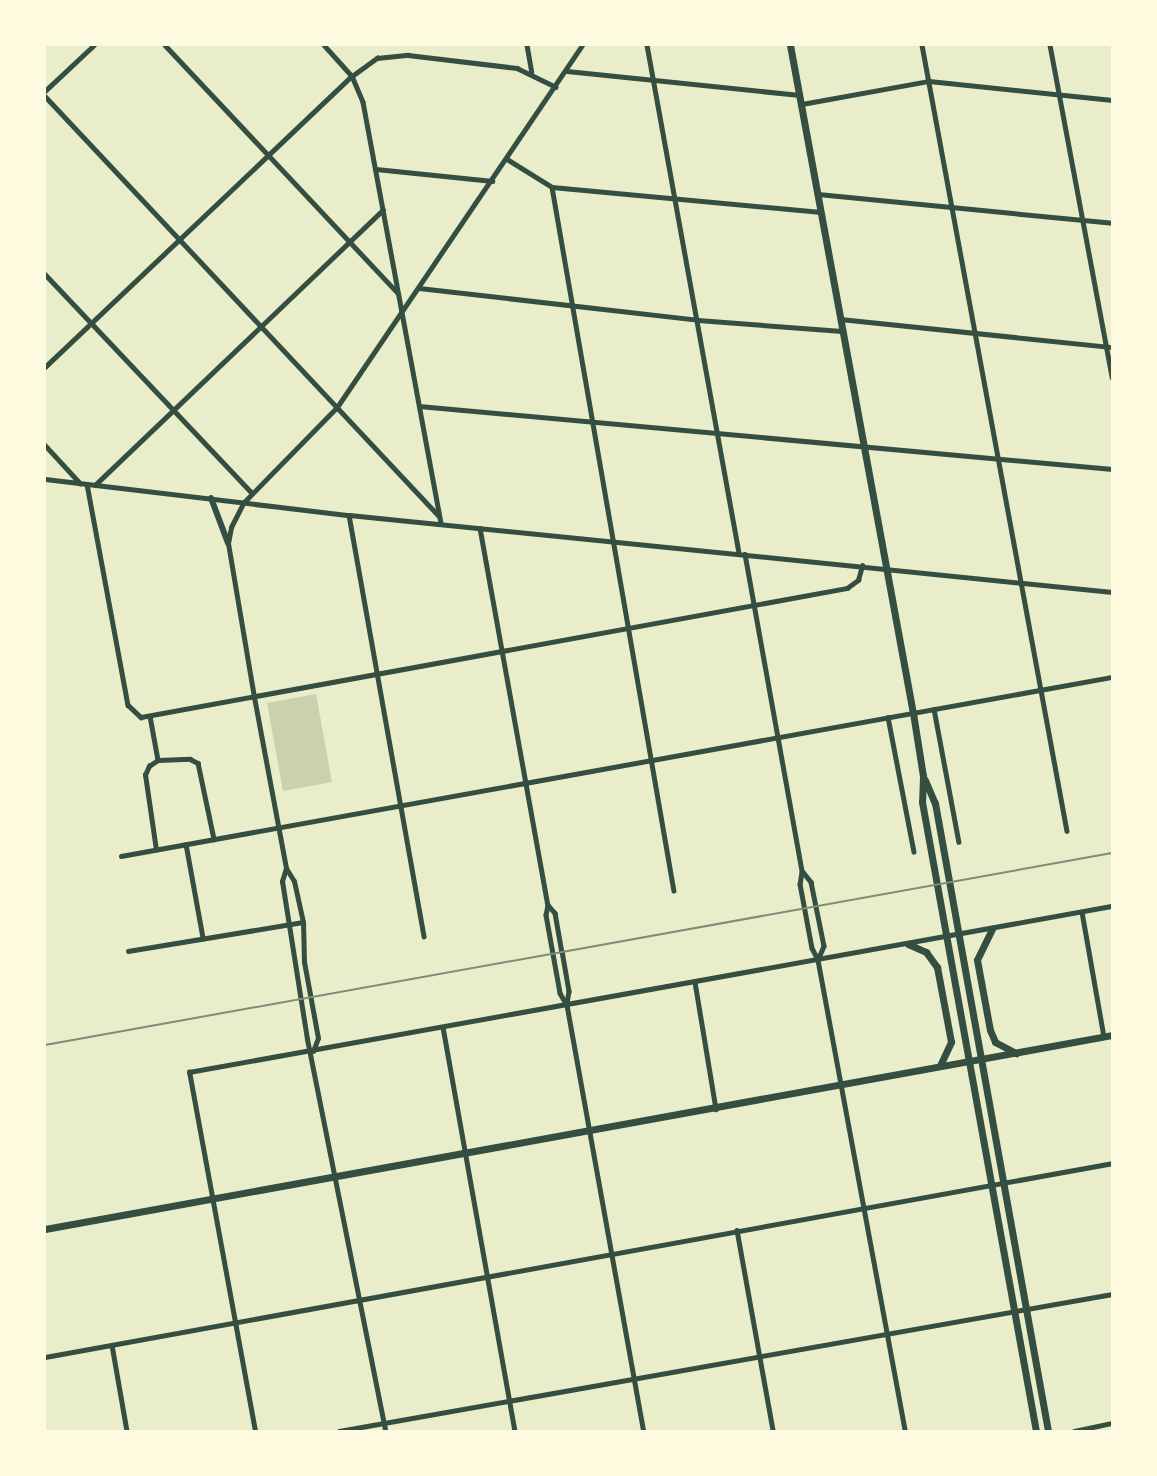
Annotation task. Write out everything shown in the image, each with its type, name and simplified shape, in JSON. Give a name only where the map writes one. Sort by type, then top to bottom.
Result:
[{"type":"main road","points":[[790,45],[862,446],[913,713],[923,776],[922,802],[1036,1431]]},
{"type":"main road","points":[[211,498],[228,543]]},
{"type":"main road","points":[[923,776],[935,803],[1048,1431]]},
{"type":"main road","points":[[992,928],[977,960],[990,1030],[996,1042],[1016,1053]]},
{"type":"main road","points":[[908,944],[930,956],[937,967],[951,1039],[940,1066]]},
{"type":"main road","points":[[45,1229],[1108,1036]]},
{"type":"street","points":[[45,91],[93,45]]},
{"type":"street","points":[[165,45],[398,293]]},
{"type":"street","points":[[324,45],[352,76],[363,102],[441,524]]},
{"type":"street","points":[[527,45],[532,72]]},
{"type":"street","points":[[313,1051],[318,1038],[310,997],[303,921],[294,881],[286,868],[278,828],[228,543],[244,502],[337,407],[567,71],[582,45]]},
{"type":"street","points":[[647,45],[718,435],[778,737],[802,872],[800,884],[812,948],[818,960],[905,1431]]},
{"type":"street","points":[[922,45],[1067,831]]},
{"type":"street","points":[[1050,45],[1109,347],[1112,377]]},
{"type":"street","points":[[45,367],[352,76],[377,58],[394,55],[490,63],[532,72],[556,87]]},
{"type":"street","points":[[567,71],[800,95]]},
{"type":"street","points":[[802,104],[929,81],[1112,100]]},
{"type":"street","points":[[45,96],[439,516]]},
{"type":"street","points":[[507,159],[552,187],[821,212]]},
{"type":"street","points":[[376,169],[492,181]]},
{"type":"street","points":[[552,187],[595,424],[674,891]]},
{"type":"street","points":[[818,194],[1112,223]]},
{"type":"street","points":[[95,484],[172,408],[383,210]]},
{"type":"street","points":[[45,274],[252,493]]},
{"type":"street","points":[[418,288],[573,308],[842,331]]},
{"type":"street","points":[[840,319],[1109,347]]},
{"type":"street","points":[[419,406],[595,424],[997,457],[1112,469]]},
{"type":"street","points":[[45,445],[80,483]]},
{"type":"street","points":[[45,479],[441,524],[1112,592]]},
{"type":"street","points":[[87,484],[128,705],[136,716],[150,716],[754,607],[847,588],[858,580],[862,566]]},
{"type":"street","points":[[349,514],[424,936]]},
{"type":"street","points":[[480,528],[548,905],[546,915],[561,993],[567,1005],[644,1431]]},
{"type":"street","points":[[121,856],[1112,677]]},
{"type":"street","points":[[934,709],[959,842]]},
{"type":"street","points":[[150,716],[158,760]]},
{"type":"street","points":[[888,717],[914,852]]},
{"type":"street","points":[[156,850],[145,775],[149,766],[158,760],[190,759],[198,763],[214,839]]},
{"type":"street","points":[[186,844],[203,938]]},
{"type":"street","points":[[286,868],[282,881],[291,923],[301,999],[313,1051],[385,1431]]},
{"type":"street","points":[[802,872],[811,882],[824,946],[818,960]]},
{"type":"street","points":[[548,905],[555,913],[569,992],[567,1005]]},
{"type":"street","points":[[255,1431],[214,1198],[189,1072],[1112,906]]},
{"type":"street","points":[[1082,912],[1108,1036]]},
{"type":"street","points":[[128,951],[303,921]]},
{"type":"street","points":[[694,982],[716,1109]]},
{"type":"street","points":[[443,1027],[515,1431]]},
{"type":"street","points":[[45,1358],[487,1275],[1004,1185],[1112,1163]]},
{"type":"street","points":[[737,1230],[773,1431]]},
{"type":"street","points":[[339,1431],[1112,1294]]},
{"type":"street","points":[[112,1345],[127,1431]]},
{"type":"street","points":[[1074,1431],[1112,1423]]},
{"type":"green space","points":[[316,694],[332,782],[283,791],[267,703]]},
{"type":"railway","points":[[45,1045],[1112,853]]}]
